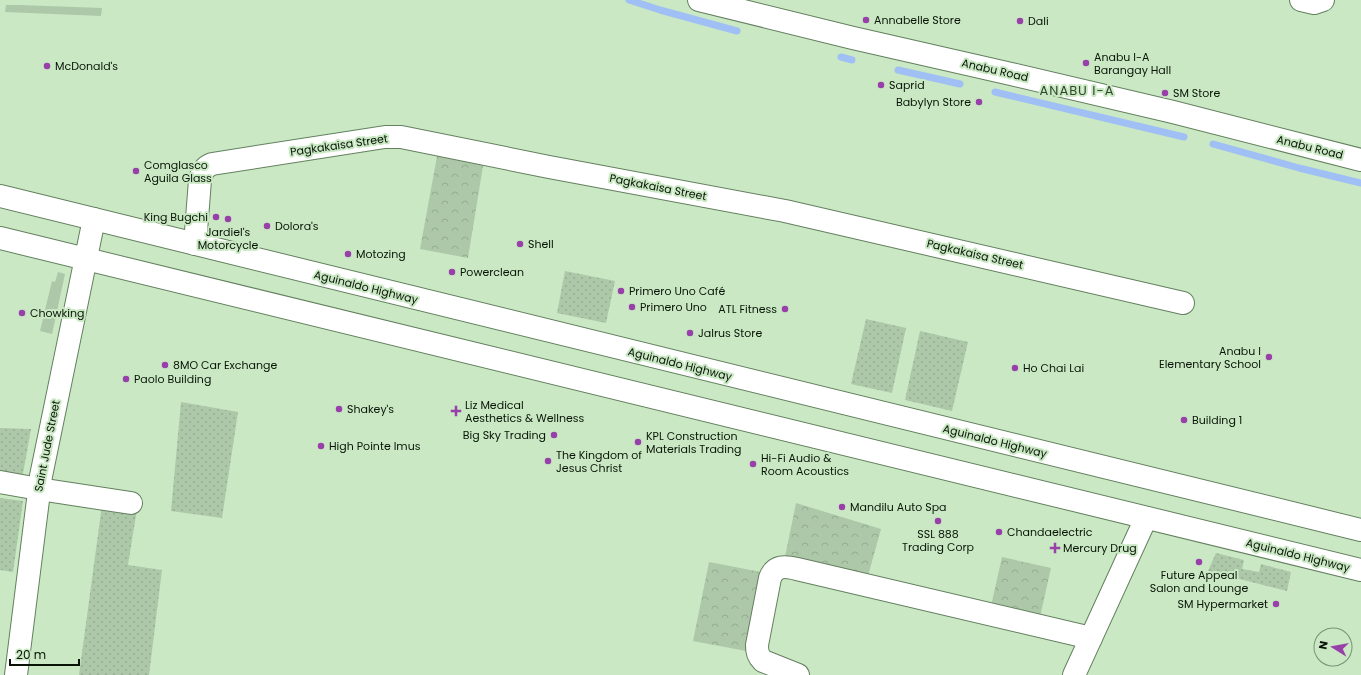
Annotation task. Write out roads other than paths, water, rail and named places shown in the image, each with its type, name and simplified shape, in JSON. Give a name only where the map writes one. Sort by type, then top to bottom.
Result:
[{"type":"main road","name":"Anabu Road","points":[[699,0],[853,38],[1173,112],[1361,160]]},
{"type":"main road","name":"Pagkakaisa Street","points":[[195,244],[200,180],[206,166],[393,136],[785,211],[1183,303]]},
{"type":"main road","name":"Aguinaldo Highway","points":[[0,196],[1361,530]]},
{"type":"main road","name":"Saint Jude Street","points":[[16,675],[39,489],[94,219]]},
{"type":"main road","name":"Aguinaldo Highway","points":[[0,238],[1361,570]]},
{"type":"main road","points":[[0,482],[131,502]]},
{"type":"main road","points":[[1074,675],[1146,518]]},
{"type":"main road","points":[[798,675],[763,661],[757,652],[770,578],[772,573],[780,567],[785,566],[1091,638]]},
{"type":"waterway","points":[[629,0],[737,31]]},
{"type":"waterway","points":[[841,57],[852,60]]},
{"type":"waterway","points":[[898,70],[960,84]]},
{"type":"waterway","points":[[995,92],[1184,137]]},
{"type":"waterway","points":[[1213,144],[1299,168],[1361,183]]},
{"type":"place","name":"Annabelle Store","points":[[866,20]]},
{"type":"place","name":"Dali","points":[[1020,21]]},
{"type":"place","name":"Anabu I-A Barangay Hall","points":[[1086,63]]},
{"type":"place","name":"McDonald's","points":[[47,66]]},
{"type":"place","name":"Saprid","points":[[881,85]]},
{"type":"place","name":"SM Store","points":[[1165,93]]},
{"type":"place","name":"Babylyn Store","points":[[979,102]]},
{"type":"place","name":"Comglasco Aguila Glass","points":[[136,171]]},
{"type":"place","name":"King Bugchi","points":[[216,217]]},
{"type":"place","name":"Jardiel's Motorcycle","points":[[228,219]]},
{"type":"place","name":"Dolora's","points":[[267,226]]},
{"type":"place","name":"Shell","points":[[520,244]]},
{"type":"place","name":"Motozing","points":[[348,254]]},
{"type":"place","name":"Powerclean","points":[[452,272]]},
{"type":"place","name":"Primero Uno Café","points":[[621,291]]},
{"type":"place","name":"Primero Uno","points":[[632,307]]},
{"type":"place","name":"ATL Fitness","points":[[785,309]]},
{"type":"place","name":"Chowking","points":[[22,313]]},
{"type":"place","name":"Jalrus Store","points":[[690,333]]},
{"type":"place","name":"Anabu I Elementary School","points":[[1269,357]]},
{"type":"place","name":"8MO Car Exchange","points":[[165,365]]},
{"type":"place","name":"Ho Chai Lai","points":[[1015,368]]},
{"type":"place","name":"Paolo Building","points":[[126,379]]},
{"type":"place","name":"Shakey's","points":[[339,409]]},
{"type":"place","name":"Liz Medical Aesthetics & Wellness","points":[[456,411]]},
{"type":"place","name":"Building 1","points":[[1184,420]]},
{"type":"place","name":"Big Sky Trading","points":[[554,435]]},
{"type":"place","name":"KPL Construction Materials Trading","points":[[638,442]]},
{"type":"place","name":"High Pointe Imus","points":[[321,446]]},
{"type":"place","name":"The Kingdom of Jesus Christ","points":[[548,461]]},
{"type":"place","name":"Hi-Fi Audio & Room Acoustics","points":[[753,464]]},
{"type":"place","name":"Mandilu Auto Spa","points":[[842,507]]},
{"type":"place","name":"SSL 888 Trading Corp","points":[[938,521]]},
{"type":"place","name":"Chandaelectric","points":[[999,532]]},
{"type":"place","name":"Mercury Drug","points":[[1055,548]]},
{"type":"place","name":"Future Appeal Salon and Lounge","points":[[1199,562]]},
{"type":"place","name":"SM Hypermarket","points":[[1276,604]]},
{"type":"district","name":"ANABU I-A","points":[[1077,90]]}]
